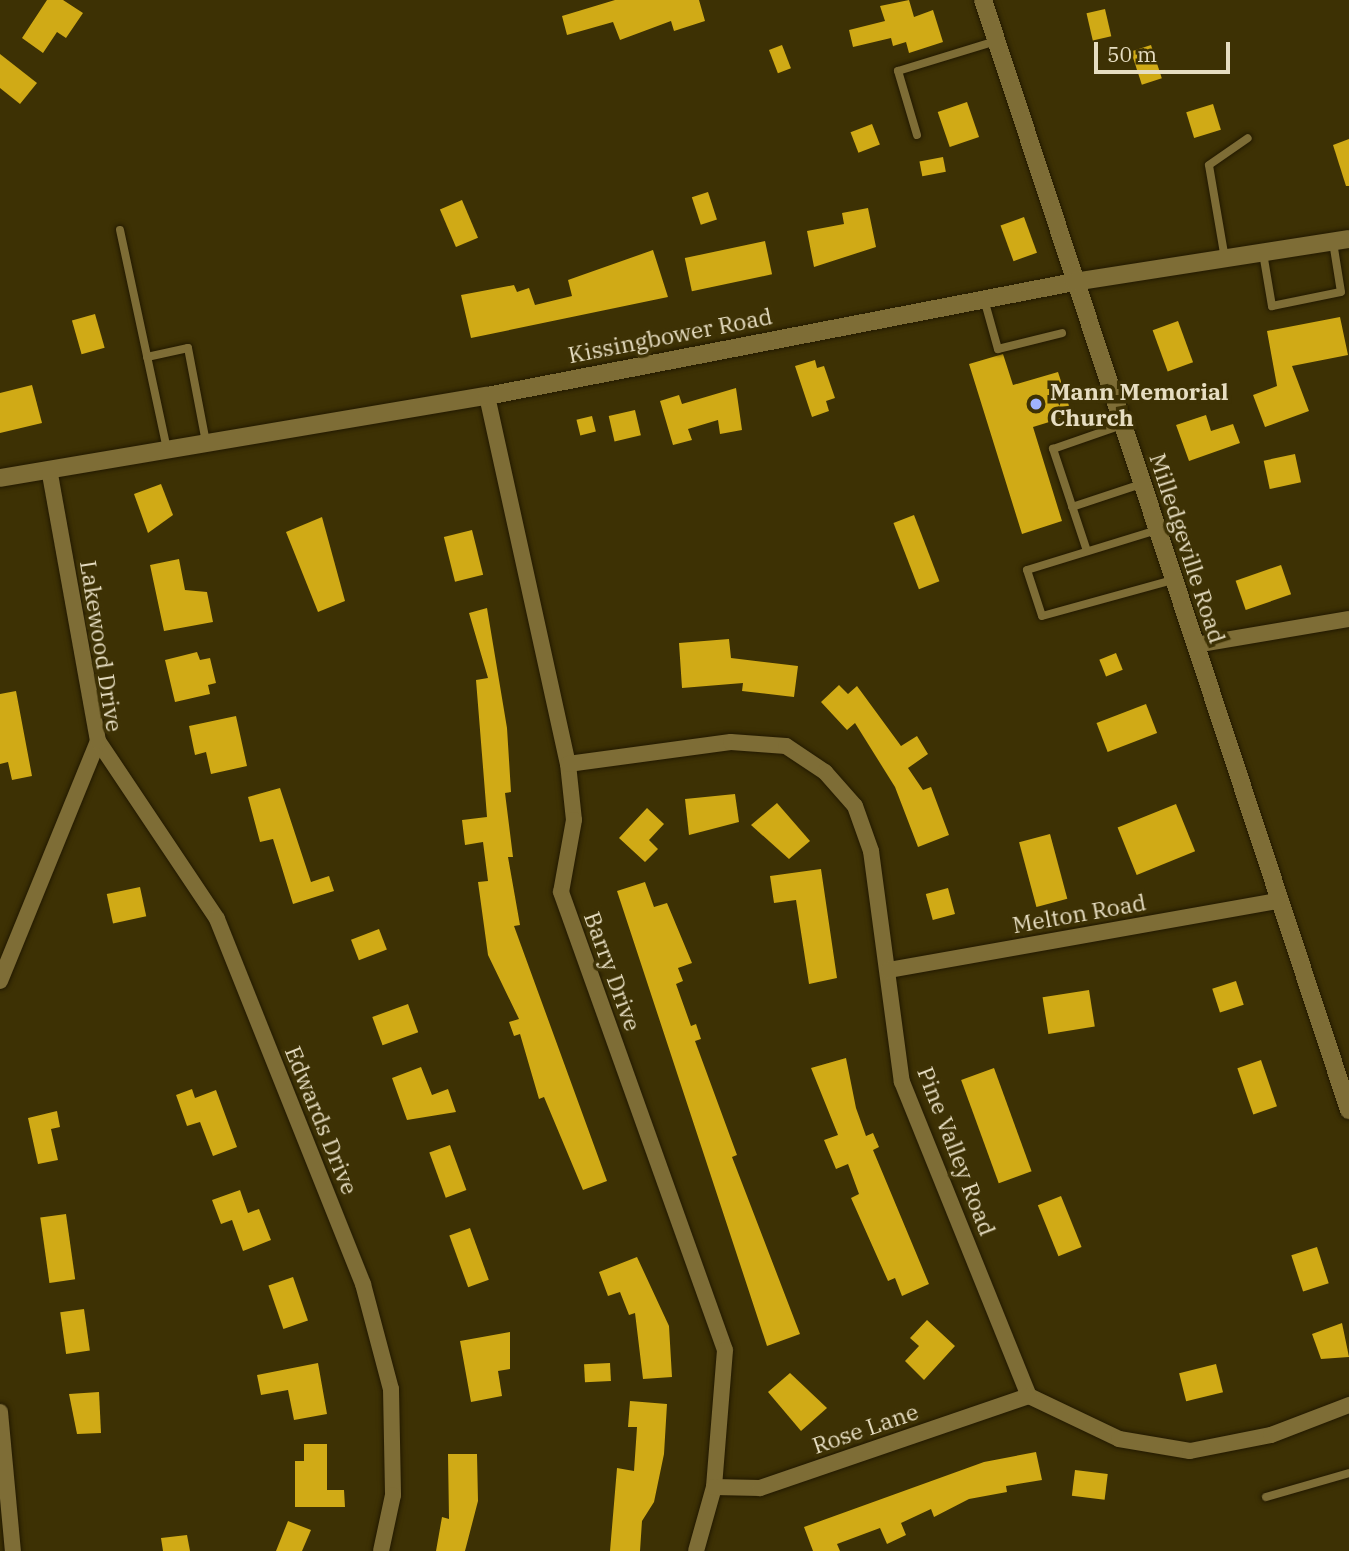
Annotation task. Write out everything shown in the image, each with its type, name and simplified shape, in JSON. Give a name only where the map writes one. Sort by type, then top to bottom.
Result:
[{"type":"street","name":"Milledgeville Road","points":[[983,0],[1277,901],[1342,1063],[1349,1110]]},
{"type":"street","name":"Kissingbower Road","points":[[0,478],[487,396],[1074,282],[1341,241]]},
{"type":"street","name":"Barry Drive","points":[[487,396],[568,764],[574,820],[561,892],[725,1350],[714,1487],[696,1551]]},
{"type":"street","name":"Lakewood Drive","points":[[0,981],[97,741],[49,470]]},
{"type":"street","points":[[1195,645],[1349,619]]},
{"type":"street","name":"Edwards Drive","points":[[97,741],[217,919],[363,1284],[391,1389],[393,1495],[381,1551]]},
{"type":"street","name":"Pine Valley Road","points":[[568,764],[731,742],[786,746],[825,772],[855,806],[871,851],[902,1082],[1029,1396]]},
{"type":"street","name":"Melton Road","points":[[889,970],[1277,901]]},
{"type":"street","points":[[1029,1396],[1119,1439],[1190,1451],[1270,1435],[1349,1405]]},
{"type":"street","name":"Rose Lane","points":[[714,1487],[760,1488],[1029,1396]]},
{"type":"street","points":[[0,1412],[13,1551]]},
{"type":"lane","points":[[917,135],[898,71],[996,41]]},
{"type":"lane","points":[[1225,258],[1209,165],[1248,138]]},
{"type":"lane","points":[[120,230],[167,450]]},
{"type":"lane","points":[[1262,253],[1272,306],[1340,292],[1341,241]]},
{"type":"lane","points":[[984,299],[998,349],[1062,333]]},
{"type":"lane","points":[[147,357],[188,348],[206,443]]},
{"type":"lane","points":[[1087,551],[1053,449],[1122,425]]},
{"type":"lane","points":[[1072,507],[1141,484]]},
{"type":"lane","points":[[1157,530],[1027,570],[1042,616],[1173,580]]},
{"type":"lane","points":[[1266,1497],[1349,1473]]},
{"type":"building","points":[[47,0],[63,0],[83,13],[66,38],[57,32],[43,53],[22,38]]},
{"type":"building","points":[[615,0],[699,0],[705,21],[674,31],[671,21],[620,40],[613,22],[567,35],[562,16]]},
{"type":"building","points":[[909,0],[914,17],[933,10],[943,42],[909,53],[906,42],[893,46],[891,38],[853,47],[849,30],[885,21],[880,6]]},
{"type":"building","points":[[1105,9],[1111,36],[1093,41],[1086,13]]},
{"type":"building","points":[[782,45],[791,68],[778,73],[769,50]]},
{"type":"building","points":[[1151,45],[1162,78],[1142,85],[1131,51]]},
{"type":"building","points":[[0,54],[37,83],[20,104],[0,88]]},
{"type":"building","points":[[967,102],[979,137],[950,147],[938,112]]},
{"type":"building","points":[[1213,104],[1221,130],[1194,138],[1186,112]]},
{"type":"building","points":[[872,124],[880,145],[858,153],[851,132]]},
{"type":"building","points":[[1349,139],[1349,186],[1346,186],[1333,145]]},
{"type":"building","points":[[943,157],[946,172],[922,176],[919,162]]},
{"type":"building","points":[[708,192],[717,220],[701,225],[692,197]]},
{"type":"building","points":[[462,200],[478,238],[456,247],[440,209]]},
{"type":"building","points":[[868,208],[876,247],[814,267],[807,231],[844,224],[842,213]]},
{"type":"building","points":[[1024,217],[1037,253],[1014,261],[1001,226]]},
{"type":"building","points":[[765,241],[772,274],[692,291],[685,258]]},
{"type":"building","points":[[653,250],[668,297],[471,338],[461,295],[514,285],[517,292],[529,288],[535,305],[572,296],[568,280]]},
{"type":"building","points":[[95,314],[105,348],[82,354],[72,321]]},
{"type":"building","points":[[1340,317],[1348,355],[1292,366],[1309,411],[1265,427],[1253,395],[1277,386],[1267,331]]},
{"type":"building","points":[[1178,321],[1193,362],[1168,372],[1153,330]]},
{"type":"building","points":[[1003,354],[1013,385],[1058,372],[1072,415],[1033,427],[1062,521],[1022,534],[969,364]]},
{"type":"building","points":[[815,360],[817,368],[824,366],[835,398],[826,401],[829,411],[812,417],[795,366]]},
{"type":"building","points":[[32,385],[42,423],[0,433],[0,393]]},
{"type":"building","points":[[736,388],[742,430],[720,434],[718,420],[688,429],[692,440],[673,445],[660,401],[679,395],[682,404]]},
{"type":"building","points":[[635,410],[641,435],[615,441],[609,416]]},
{"type":"building","points":[[1206,415],[1211,431],[1233,424],[1240,443],[1189,461],[1176,425]]},
{"type":"building","points":[[592,416],[596,432],[580,435],[576,420]]},
{"type":"building","points":[[1295,454],[1301,482],[1270,489],[1264,461]]},
{"type":"building","points":[[161,484],[173,515],[148,533],[134,494]]},
{"type":"building","points":[[914,515],[939,581],[919,589],[893,523]]},
{"type":"building","points":[[322,517],[345,601],[318,612],[286,532]]},
{"type":"building","points":[[472,530],[483,575],[455,582],[444,537]]},
{"type":"building","points":[[179,559],[185,590],[207,592],[213,622],[164,631],[150,565]]},
{"type":"building","points":[[1281,565],[1291,594],[1246,610],[1236,581]]},
{"type":"building","points":[[487,608],[507,728],[511,792],[505,793],[513,857],[508,857],[520,925],[514,926],[607,1181],[583,1190],[544,1097],[539,1099],[520,1034],[514,1036],[509,1022],[519,1019],[488,955],[478,882],[488,881],[483,842],[465,845],[462,820],[487,817],[476,680],[488,678],[469,613]]},
{"type":"building","points":[[729,639],[731,658],[798,666],[794,697],[742,691],[743,683],[682,688],[679,643]]},
{"type":"building","points":[[197,652],[200,660],[210,658],[216,683],[208,685],[210,694],[175,702],[165,660]]},
{"type":"building","points":[[1116,653],[1123,670],[1106,676],[1099,660]]},
{"type":"building","points":[[839,685],[848,694],[857,686],[901,746],[917,736],[928,754],[908,768],[923,790],[931,787],[949,835],[918,847],[895,787],[855,723],[847,730],[821,702]]},
{"type":"building","points":[[16,691],[32,776],[12,780],[8,762],[0,764],[0,694]]},
{"type":"building","points":[[1146,704],[1157,733],[1108,752],[1097,723]]},
{"type":"building","points":[[236,716],[247,766],[211,774],[206,752],[195,755],[189,726]]},
{"type":"building","points":[[280,788],[311,882],[329,876],[334,891],[293,904],[273,839],[260,842],[248,797]]},
{"type":"building","points":[[735,794],[739,822],[689,835],[685,799]]},
{"type":"building","points":[[777,803],[810,841],[789,859],[751,825]]},
{"type":"building","points":[[1176,804],[1195,851],[1137,875],[1118,828]]},
{"type":"building","points":[[647,808],[664,824],[649,840],[658,849],[645,862],[619,838]]},
{"type":"building","points":[[1050,834],[1067,899],[1036,907],[1019,842]]},
{"type":"building","points":[[821,869],[837,978],[809,984],[796,900],[774,903],[770,876]]},
{"type":"building","points":[[645,882],[654,907],[667,903],[692,963],[678,968],[683,981],[676,984],[691,1026],[696,1024],[701,1039],[695,1041],[737,1155],[732,1157],[800,1334],[767,1346],[617,891]]},
{"type":"building","points":[[140,887],[146,916],[113,923],[107,894]]},
{"type":"building","points":[[948,888],[955,914],[933,920],[926,894]]},
{"type":"building","points":[[379,929],[387,950],[359,960],[351,940]]},
{"type":"building","points":[[1236,981],[1244,1005],[1220,1013],[1212,989]]},
{"type":"building","points":[[1089,990],[1095,1027],[1048,1034],[1043,997]]},
{"type":"building","points":[[408,1004],[418,1032],[383,1045],[372,1017]]},
{"type":"building","points":[[846,1058],[856,1108],[866,1136],[873,1133],[879,1147],[873,1150],[929,1284],[902,1296],[895,1278],[888,1281],[851,1198],[859,1194],[848,1164],[836,1169],[824,1140],[838,1135],[811,1068]]},
{"type":"building","points":[[1261,1060],[1277,1106],[1253,1114],[1237,1068]]},
{"type":"building","points":[[421,1067],[432,1095],[448,1089],[456,1112],[407,1120],[392,1078]]},
{"type":"building","points":[[994,1068],[1032,1171],[999,1183],[961,1080]]},
{"type":"building","points":[[192,1089],[195,1098],[216,1090],[237,1147],[213,1156],[200,1122],[187,1126],[176,1095]]},
{"type":"building","points":[[57,1111],[60,1127],[51,1129],[58,1160],[38,1164],[28,1118]]},
{"type":"building","points":[[450,1145],[466,1190],[446,1198],[429,1153]]},
{"type":"building","points":[[240,1190],[248,1213],[259,1209],[271,1240],[243,1251],[232,1220],[221,1224],[212,1200]]},
{"type":"building","points":[[1061,1196],[1082,1247],[1058,1256],[1038,1205]]},
{"type":"building","points":[[66,1214],[75,1279],[49,1283],[40,1218]]},
{"type":"building","points":[[470,1228],[489,1280],[468,1287],[449,1236]]},
{"type":"building","points":[[1317,1247],[1329,1283],[1303,1291],[1291,1255]]},
{"type":"building","points":[[637,1257],[669,1326],[672,1377],[643,1379],[635,1313],[629,1315],[620,1292],[608,1296],[599,1272]]},
{"type":"building","points":[[293,1277],[308,1320],[283,1329],[268,1285]]},
{"type":"building","points":[[84,1309],[90,1351],[66,1354],[60,1312]]},
{"type":"building","points":[[927,1320],[955,1346],[924,1380],[905,1361],[919,1346],[910,1338]]},
{"type":"building","points":[[1342,1323],[1349,1357],[1321,1359],[1312,1334]]},
{"type":"building","points":[[510,1332],[510,1369],[498,1371],[502,1396],[471,1402],[460,1341]]},
{"type":"building","points":[[318,1363],[327,1414],[294,1420],[288,1390],[261,1395],[257,1375]]},
{"type":"building","points":[[610,1363],[611,1381],[585,1382],[584,1364]]},
{"type":"building","points":[[1216,1364],[1223,1392],[1186,1401],[1179,1373]]},
{"type":"building","points":[[790,1373],[827,1408],[801,1431],[768,1392]]},
{"type":"building","points":[[99,1392],[101,1433],[77,1434],[69,1394]]},
{"type":"building","points":[[630,1401],[667,1404],[664,1454],[654,1502],[642,1521],[640,1551],[610,1551],[617,1468],[634,1471],[637,1427],[628,1427]]},
{"type":"building","points":[[304,1444],[327,1444],[327,1490],[344,1490],[345,1507],[295,1507],[295,1461],[304,1461]]},
{"type":"building","points":[[1036,1452],[1042,1480],[1006,1486],[1007,1492],[969,1499],[934,1517],[931,1509],[901,1523],[906,1535],[887,1544],[880,1528],[837,1544],[840,1551],[813,1551],[804,1527],[984,1462]]},
{"type":"building","points":[[448,1454],[477,1454],[478,1501],[465,1551],[436,1551],[442,1517],[449,1519]]},
{"type":"building","points":[[1075,1470],[1108,1474],[1105,1500],[1072,1496]]},
{"type":"building","points":[[288,1521],[311,1530],[302,1551],[276,1551]]},
{"type":"building","points":[[187,1535],[190,1551],[163,1551],[161,1538]]},
{"type":"place","name":"Mann Memorial Church","points":[[1036,404]]}]
